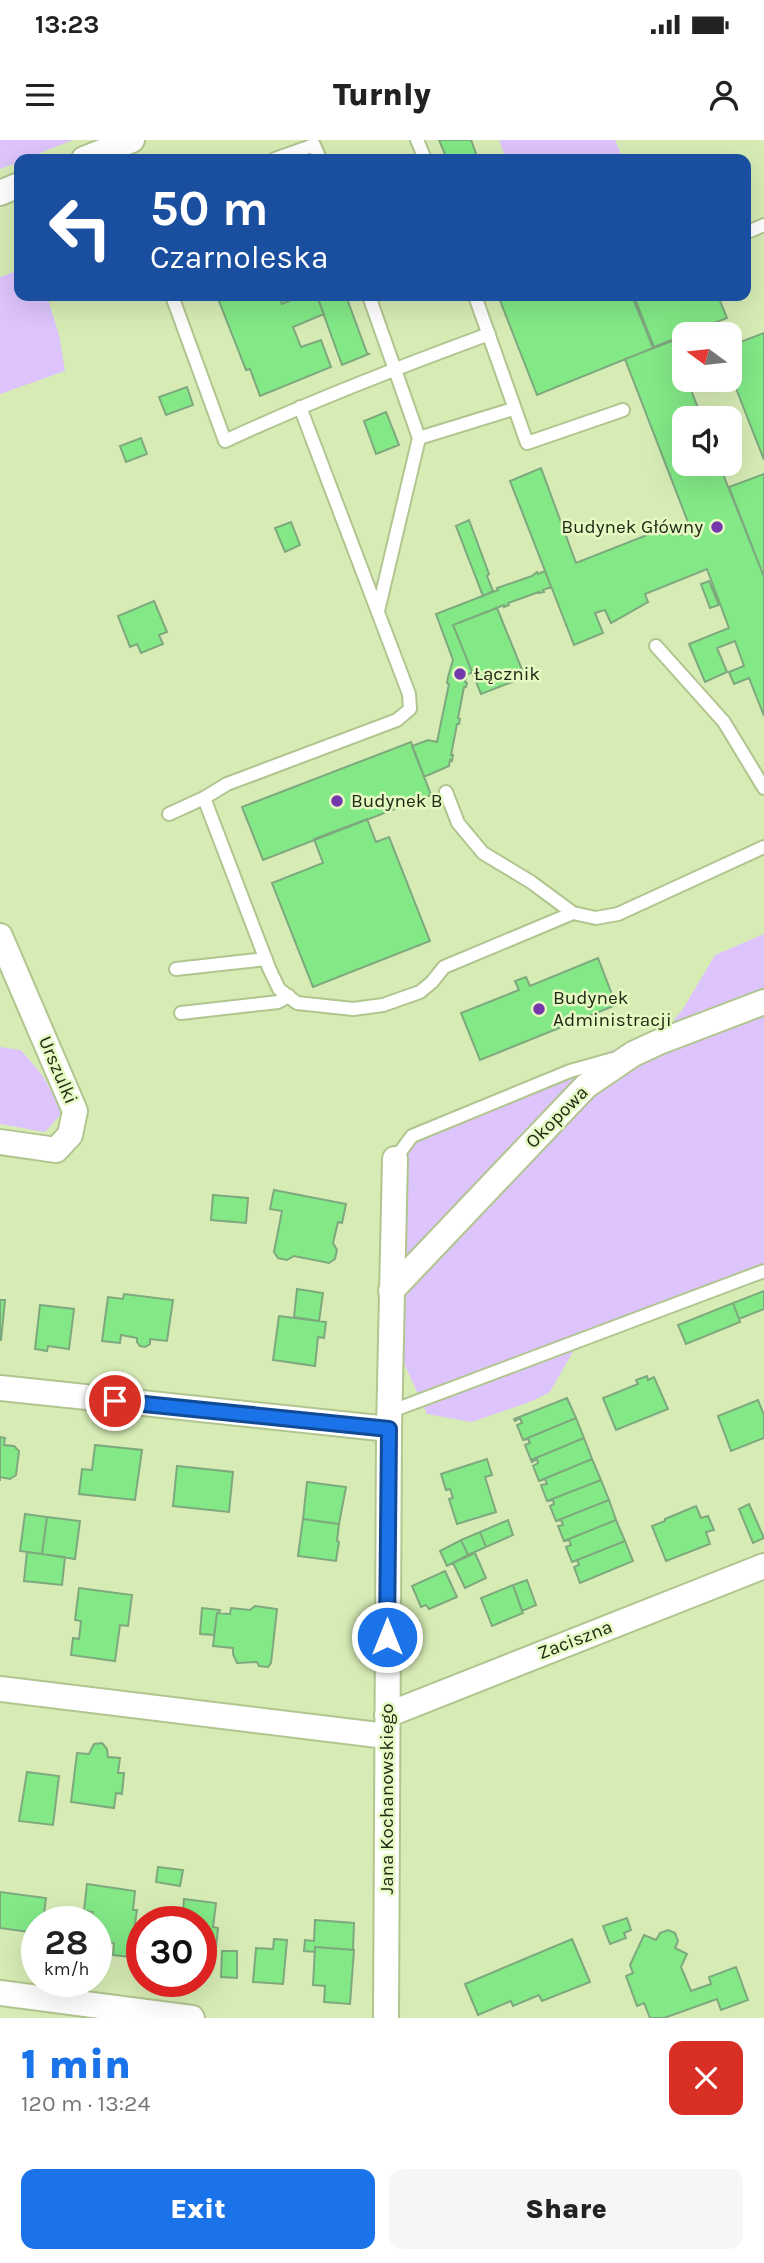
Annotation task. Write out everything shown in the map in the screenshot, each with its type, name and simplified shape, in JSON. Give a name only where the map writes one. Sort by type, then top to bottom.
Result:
[{"type":"street","points":[[97,154],[132,140]]},
{"type":"street","name":"Urszulki","points":[[0,1142],[56,1150],[71,1135],[75,1111],[1,940]]},
{"type":"street","name":"Okopowa","points":[[391,1291],[586,1086],[640,1051],[764,1002]]},
{"type":"street","name":"Jana Kochanowskiego","points":[[386,2018],[389,1420],[395,1159]]},
{"type":"street","points":[[0,1388],[389,1420]]},
{"type":"street","name":"Zaciszna","points":[[0,1689],[387,1725],[764,1566]]},
{"type":"street","points":[[0,1993],[192,2018]]},
{"type":"lane","points":[[289,154],[314,145],[318,154]]},
{"type":"lane","points":[[174,301],[225,441],[395,368],[489,334]]},
{"type":"lane","points":[[371,301],[419,438],[378,612]]},
{"type":"lane","points":[[477,301],[527,443],[623,410]]},
{"type":"lane","points":[[169,814],[227,784],[397,720],[410,709],[409,694],[300,407]]},
{"type":"lane","points":[[419,438],[513,409]]},
{"type":"lane","points":[[656,646],[724,722],[764,788]]},
{"type":"lane","points":[[446,792],[458,823],[483,853],[531,882],[573,914],[596,918],[611,916],[764,847]]},
{"type":"lane","points":[[204,798],[279,989],[297,1003],[353,1009],[383,1005],[420,992],[444,967],[573,914]]},
{"type":"lane","points":[[176,969],[266,959]]},
{"type":"lane","points":[[181,1013],[278,1002],[289,996]]},
{"type":"lane","points":[[395,1159],[412,1136],[570,1071],[640,1051]]},
{"type":"lane","points":[[389,1420],[764,1270]]},
{"type":"shaded area","points":[[0,140],[73,140],[38,154],[14,154],[14,164],[0,169]]},
{"type":"shaded area","points":[[499,140],[615,140],[621,154],[504,154]]},
{"type":"shaded area","points":[[14,272],[14,301],[49,301],[59,335],[65,371],[0,394],[0,277]]},
{"type":"shaded area","points":[[764,934],[764,1265],[575,1348],[550,1392],[532,1401],[472,1422],[427,1414],[403,1361],[406,1134],[669,1027],[683,1009],[715,955]]},
{"type":"shaded area","points":[[0,1047],[21,1050],[43,1076],[63,1112],[45,1132],[0,1124]]},
{"type":"building","points":[[439,140],[471,140],[476,154],[445,154]]},
{"type":"building","points":[[219,301],[281,301],[282,304],[289,301],[319,301],[324,314],[293,327],[301,347],[321,340],[331,367],[260,396],[250,369],[246,370]]},
{"type":"building","points":[[319,301],[348,301],[369,354],[342,365]]},
{"type":"building","points":[[500,301],[634,301],[653,348],[537,395]]},
{"type":"building","points":[[636,301],[720,301],[727,318],[717,322],[672,322],[672,340],[654,347]]},
{"type":"building","points":[[764,333],[764,460],[737,392],[742,392],[742,341]]},
{"type":"building","name":"Budynek Główny","points":[[672,341],[672,392],[692,392],[697,406],[672,406],[672,476],[724,476],[764,577],[764,716],[749,678],[734,684],[729,672],[744,666],[735,641],[717,648],[727,672],[705,682],[689,644],[729,628],[707,569],[645,594],[648,602],[611,623],[605,610],[595,613],[603,633],[574,645],[510,481],[541,468],[576,563],[675,524],[680,535],[691,530],[625,359]]},
{"type":"building","points":[[187,387],[193,405],[166,415],[159,397]]},
{"type":"building","points":[[386,412],[399,445],[376,454],[364,421]]},
{"type":"building","points":[[141,438],[147,454],[126,462],[120,446]]},
{"type":"building","points":[[764,474],[764,577],[729,487]]},
{"type":"building","points":[[469,520],[493,591],[483,596],[456,526]]},
{"type":"building","points":[[291,522],[300,545],[285,552],[275,528]]},
{"type":"building","name":"Łącznik","points":[[545,571],[551,587],[543,590],[544,592],[453,625],[472,672],[467,675],[465,682],[467,683],[458,718],[460,719],[451,755],[452,761],[450,760],[449,766],[424,777],[412,746],[428,740],[437,742],[453,660],[436,614]]},
{"type":"building","points":[[709,581],[719,605],[710,608],[701,584]]},
{"type":"building","points":[[154,601],[167,632],[159,635],[163,644],[141,653],[137,644],[130,647],[118,616]]},
{"type":"building","points":[[497,608],[525,677],[481,694],[453,625]]},
{"type":"building","name":"Budynek B","points":[[411,742],[431,795],[263,860],[242,807]]},
{"type":"building","points":[[367,819],[376,842],[389,837],[430,941],[313,987],[272,883],[323,863],[314,839]]},
{"type":"building","name":"Budynek Administracji","points":[[598,958],[616,1005],[480,1060],[461,1013],[519,990],[515,981],[526,977],[530,986]]},
{"type":"building","points":[[274,1190],[346,1204],[342,1223],[338,1222],[333,1243],[337,1250],[335,1259],[329,1263],[294,1256],[287,1260],[278,1258],[274,1252],[282,1211],[270,1209]]},
{"type":"building","points":[[213,1195],[248,1198],[246,1223],[211,1220]]},
{"type":"building","points":[[297,1289],[323,1293],[319,1321],[294,1317]]},
{"type":"building","points":[[764,1291],[764,1309],[739,1319],[733,1303]]},
{"type":"building","points":[[124,1294],[173,1300],[167,1341],[150,1339],[150,1344],[145,1347],[140,1346],[137,1338],[121,1335],[120,1343],[102,1341],[108,1297],[123,1299]]},
{"type":"building","points":[[0,1300],[5,1300],[1,1340],[0,1340]]},
{"type":"building","points":[[733,1303],[740,1322],[686,1344],[678,1325]]},
{"type":"building","points":[[40,1305],[74,1309],[69,1349],[48,1346],[47,1351],[35,1349]]},
{"type":"building","points":[[279,1316],[326,1322],[324,1338],[318,1337],[315,1366],[273,1360]]},
{"type":"building","points":[[647,1376],[648,1380],[654,1377],[668,1409],[616,1430],[603,1398],[638,1384],[636,1380]]},
{"type":"building","points":[[567,1398],[576,1418],[523,1440],[517,1425],[522,1423],[520,1418],[515,1421],[514,1419]]},
{"type":"building","points":[[758,1400],[764,1415],[764,1438],[731,1451],[718,1416]]},
{"type":"building","points":[[576,1418],[584,1438],[531,1460],[525,1445],[530,1443],[528,1439],[523,1440]]},
{"type":"building","points":[[0,1437],[5,1438],[4,1445],[14,1446],[19,1451],[16,1475],[10,1479],[0,1477]]},
{"type":"building","points":[[584,1438],[592,1459],[539,1481],[533,1466],[538,1463],[537,1459],[532,1462],[531,1460]]},
{"type":"building","points":[[95,1445],[142,1450],[135,1500],[79,1494],[82,1469],[92,1470]]},
{"type":"building","points":[[487,1459],[492,1475],[485,1477],[496,1512],[457,1524],[449,1499],[453,1498],[450,1489],[446,1490],[441,1474]]},
{"type":"building","points":[[592,1459],[601,1480],[547,1501],[541,1485],[547,1484],[545,1479],[539,1481]]},
{"type":"building","points":[[177,1466],[233,1472],[229,1512],[173,1506]]},
{"type":"building","points":[[601,1480],[609,1500],[556,1521],[550,1506],[554,1504],[553,1500],[547,1501]]},
{"type":"building","points":[[307,1482],[346,1487],[339,1524],[303,1519]]},
{"type":"building","points":[[609,1500],[616,1520],[564,1541],[558,1526],[563,1525],[561,1520],[556,1521]]},
{"type":"building","points":[[749,1504],[764,1538],[753,1543],[739,1509]]},
{"type":"building","points":[[696,1506],[701,1518],[708,1516],[714,1530],[706,1532],[710,1544],[666,1561],[652,1526]]},
{"type":"building","points":[[25,1514],[47,1517],[42,1554],[20,1551]]},
{"type":"building","points":[[47,1517],[80,1521],[75,1559],[42,1554]]},
{"type":"building","points":[[303,1519],[339,1524],[336,1561],[298,1556]]},
{"type":"building","points":[[508,1520],[513,1535],[486,1547],[480,1532]]},
{"type":"building","points":[[616,1520],[625,1541],[572,1562],[566,1547],[571,1545],[569,1540],[564,1541]]},
{"type":"building","points":[[480,1532],[486,1547],[468,1555],[461,1540]]},
{"type":"building","points":[[461,1540],[468,1555],[447,1566],[440,1551]]},
{"type":"building","points":[[625,1541],[633,1561],[580,1583],[574,1567],[579,1565],[577,1560]]},
{"type":"building","points":[[27,1552],[65,1557],[62,1585],[24,1581]]},
{"type":"building","points":[[475,1553],[486,1578],[465,1588],[453,1563]]},
{"type":"building","points":[[445,1571],[457,1597],[429,1609],[426,1605],[421,1607],[412,1586]]},
{"type":"building","points":[[527,1580],[536,1605],[522,1611],[513,1585]]},
{"type":"building","points":[[513,1585],[523,1613],[492,1626],[481,1598]]},
{"type":"building","points":[[79,1588],[132,1595],[128,1626],[120,1625],[115,1661],[71,1655],[73,1638],[79,1639],[81,1621],[75,1620]]},
{"type":"building","points":[[255,1606],[277,1609],[271,1663],[268,1667],[259,1666],[257,1662],[237,1663],[233,1648],[213,1646],[217,1613],[230,1614],[231,1608],[250,1610]]},
{"type":"building","points":[[202,1608],[220,1610],[217,1613],[214,1635],[200,1634]]},
{"type":"building","points":[[102,1743],[107,1749],[108,1757],[120,1758],[118,1773],[124,1773],[122,1794],[116,1793],[114,1808],[71,1802],[77,1753],[89,1754],[94,1744]]},
{"type":"building","points":[[27,1772],[59,1776],[53,1825],[19,1821]]},
{"type":"building","points":[[158,1867],[183,1870],[180,1886],[156,1882]]},
{"type":"building","points":[[87,1884],[135,1891],[133,1906],[126,1906],[126,1957],[113,1955],[112,1906],[85,1906]]},
{"type":"building","points":[[0,1892],[46,1898],[45,1906],[21,1906],[21,1931],[0,1928]]},
{"type":"building","points":[[184,1899],[216,1903],[216,1906],[183,1906]]},
{"type":"building","points":[[627,1918],[631,1930],[624,1933],[626,1938],[610,1944],[603,1926]]},
{"type":"building","points":[[315,1920],[354,1923],[353,1950],[315,1947],[315,1952],[304,1951],[305,1940],[314,1941]]},
{"type":"building","points":[[668,1930],[675,1933],[678,1941],[675,1948],[687,1954],[681,1967],[691,1991],[711,1984],[709,1977],[736,1967],[748,2000],[721,2010],[717,1999],[664,2018],[650,2018],[644,2003],[637,2006],[626,1976],[633,1973],[630,1965],[644,1935],[656,1940],[660,1933]]},
{"type":"building","points":[[274,1939],[287,1940],[283,1984],[253,1982],[256,1948],[273,1949]]},
{"type":"building","points":[[572,1939],[590,1982],[542,2001],[539,1995],[513,2006],[511,2001],[478,2015],[465,1984]]},
{"type":"building","points":[[315,1947],[354,1950],[350,2004],[324,2002],[325,1986],[313,1985]]},
{"type":"building","points":[[222,1951],[237,1951],[237,1978],[221,1977]]},
{"type":"place","name":"Budynek Główny","points":[[717,527]]},
{"type":"place","name":"Łącznik","points":[[460,674]]},
{"type":"place","name":"Budynek B","points":[[337,801]]},
{"type":"place","name":"Budynek Administracji","points":[[539,1009]]},
{"type":"route","points":[[115,1401],[389,1429],[387,1637]]}]
